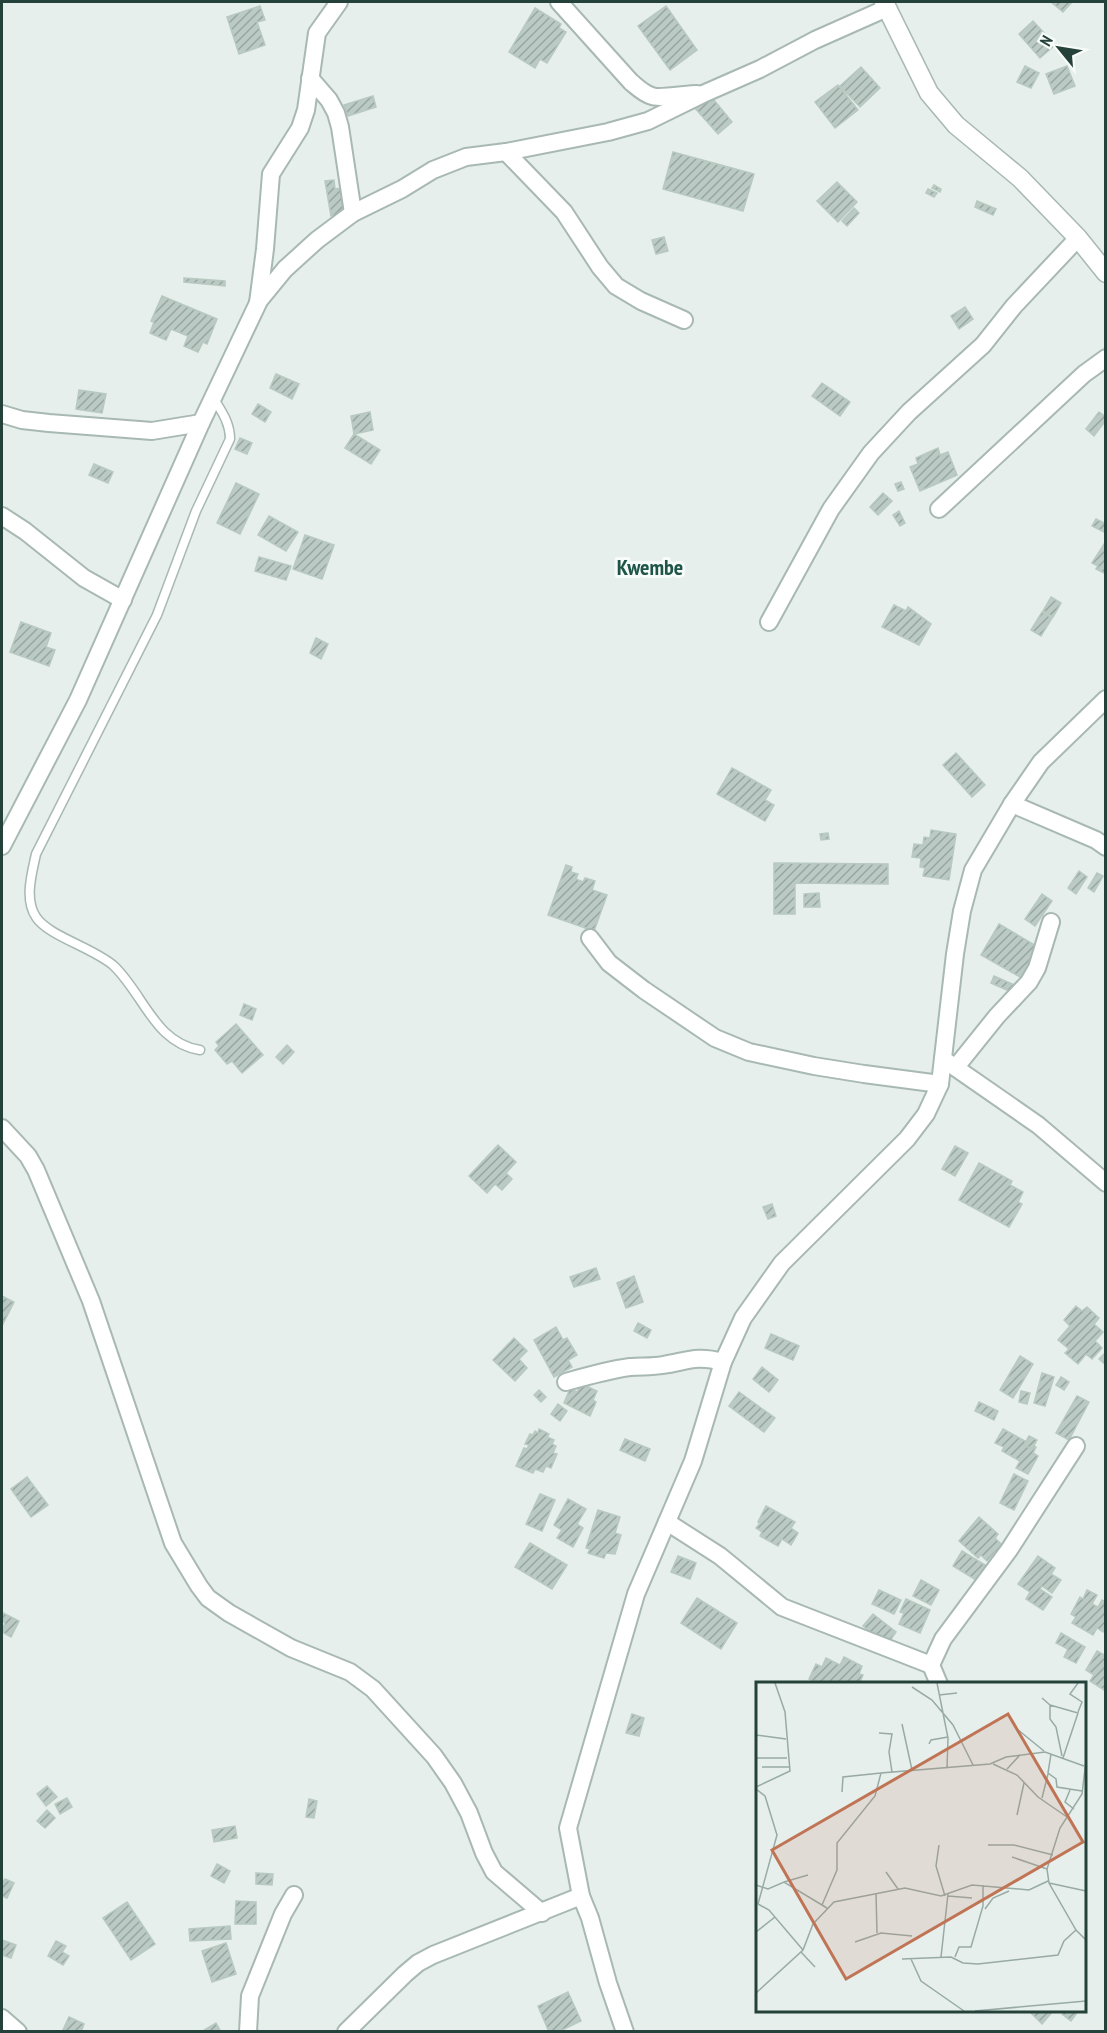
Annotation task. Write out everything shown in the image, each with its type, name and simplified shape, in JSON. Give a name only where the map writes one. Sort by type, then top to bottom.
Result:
[{"type":"street","points":[[258,303],[271,174],[300,128],[306,110],[317,33],[339,2]]},
{"type":"street","points":[[559,2],[631,82],[644,92],[657,97],[703,94]]},
{"type":"street","points":[[3,838],[78,700],[201,423],[258,303],[285,269],[317,240],[353,213],[402,189],[433,170],[466,157],[506,152],[609,132],[648,121],[760,69],[886,5],[929,93],[956,124],[1020,178],[1078,238],[1106,273]]},
{"type":"street","points":[[310,78],[336,112],[353,213]]},
{"type":"street","points":[[506,152],[564,212],[600,267],[616,286],[641,301],[684,320]]},
{"type":"street","points":[[769,622],[831,509],[871,453],[909,412],[983,345],[1014,306],[1078,238]]},
{"type":"street","points":[[939,509],[1084,374],[1106,358]]},
{"type":"street","points":[[2,414],[22,420],[152,431],[201,423]]},
{"type":"street","points":[[2,516],[25,531],[84,578],[123,600]]},
{"type":"street","points":[[950,1063],[955,954],[962,911],[973,870],[1012,804],[1041,762],[1106,699]]},
{"type":"street","points":[[1012,804],[1096,840],[1106,847]]},
{"type":"street","points":[[625,2031],[581,1896],[568,1828],[636,1594],[693,1461],[723,1362],[743,1318],[782,1263],[908,1139],[926,1114],[950,1063],[1029,982],[1037,968],[1051,922]]},
{"type":"street","points":[[590,938],[609,963],[635,984],[723,1042],[749,1052],[814,1066],[940,1084]]},
{"type":"street","points":[[950,1063],[1038,1125],[1106,1183]]},
{"type":"street","points":[[2,1128],[28,1155],[36,1170],[91,1301],[173,1543],[199,1586],[208,1598],[229,1613],[291,1647],[350,1672],[373,1689],[434,1756],[453,1784],[469,1813],[494,1872],[542,1913]]},
{"type":"street","points":[[566,1382],[600,1372],[663,1365],[683,1359],[708,1358],[723,1362]]},
{"type":"street","points":[[931,1665],[943,1639],[1009,1550],[1076,1446]]},
{"type":"street","points":[[667,1522],[720,1556],[782,1607],[931,1665],[939,1682]]},
{"type":"street","points":[[248,2031],[250,1996],[283,1914],[294,1895]]},
{"type":"street","points":[[346,2031],[418,1963],[581,1896]]},
{"type":"street","points":[[2,2018],[18,2031]]},
{"type":"lane","points":[[200,1050],[181,1045],[168,1037],[129,981],[110,963],[56,933],[37,919],[31,904],[30,883],[36,854],[157,615],[196,511],[230,439],[227,421],[213,398]]},
{"type":"building","points":[[1051,2],[1072,2],[1063,12]]},
{"type":"building","points":[[260,6],[265,20],[257,22],[265,45],[239,54],[227,17]]},
{"type":"building","points":[[666,6],[697,50],[670,70],[638,26]]},
{"type":"building","points":[[535,8],[561,24],[559,28],[566,32],[547,63],[540,59],[535,68],[509,52]]},
{"type":"building","points":[[1033,21],[1055,45],[1040,58],[1019,34]]},
{"type":"building","points":[[1025,66],[1039,73],[1031,88],[1017,82]]},
{"type":"building","points":[[1067,66],[1075,86],[1054,94],[1046,74]]},
{"type":"building","points":[[861,67],[880,88],[860,107],[840,86]]},
{"type":"building","points":[[838,85],[858,110],[835,128],[815,102]]},
{"type":"building","points":[[709,94],[732,122],[718,134],[694,107]]},
{"type":"building","points":[[373,96],[376,107],[348,116],[344,105]]},
{"type":"building","points":[[673,152],[754,174],[743,211],[663,189]]},
{"type":"building","points":[[334,180],[335,189],[341,188],[346,214],[331,216],[325,181]]},
{"type":"building","points":[[837,182],[857,202],[838,222],[817,201]]},
{"type":"building","points":[[934,185],[941,189],[940,192],[932,188]]},
{"type":"building","points":[[928,189],[937,193],[934,197],[926,193]]},
{"type":"building","points":[[977,201],[996,209],[993,215],[975,207]]},
{"type":"building","points":[[854,208],[859,213],[847,226],[842,221]]},
{"type":"building","points":[[664,237],[668,251],[656,254],[652,240]]},
{"type":"building","points":[[184,278],[225,281],[225,286],[184,282]]},
{"type":"building","points":[[162,296],[217,319],[207,344],[203,342],[198,352],[184,346],[188,336],[171,329],[166,340],[150,333],[154,322],[151,321]]},
{"type":"building","points":[[965,307],[973,319],[959,329],[951,316]]},
{"type":"building","points":[[276,374],[299,384],[292,399],[270,388]]},
{"type":"building","points":[[822,383],[850,402],[840,416],[812,396]]},
{"type":"building","points":[[79,390],[106,394],[102,413],[76,409]]},
{"type":"building","points":[[258,404],[271,412],[265,422],[252,414]]},
{"type":"building","points":[[370,412],[373,430],[354,434],[351,416]]},
{"type":"building","points":[[1099,412],[1106,417],[1106,420],[1094,436],[1086,429]]},
{"type":"building","points":[[354,434],[380,450],[371,464],[345,448]]},
{"type":"building","points":[[240,438],[252,443],[247,454],[235,449]]},
{"type":"building","points":[[938,448],[940,455],[948,452],[957,475],[920,491],[910,467],[918,464],[916,458]]},
{"type":"building","points":[[94,464],[113,472],[108,483],[89,475]]},
{"type":"building","points":[[901,482],[904,489],[898,491],[895,484]]},
{"type":"building","points":[[236,483],[259,494],[240,534],[217,523]]},
{"type":"building","points":[[883,493],[892,501],[878,515],[870,507]]},
{"type":"building","points":[[899,511],[905,523],[900,526],[893,515]]},
{"type":"building","points":[[269,516],[298,532],[286,551],[258,535]]},
{"type":"building","points":[[1096,519],[1106,524],[1106,533],[1092,526]]},
{"type":"building","points":[[305,535],[334,545],[322,579],[293,569]]},
{"type":"building","points":[[1106,541],[1106,574],[1096,569],[1098,566],[1092,563]]},
{"type":"building","points":[[259,557],[291,566],[286,580],[255,571]]},
{"type":"building","points":[[1051,597],[1061,603],[1053,617],[1043,611]]},
{"type":"building","points":[[894,605],[906,611],[908,607],[931,624],[919,645],[882,627]]},
{"type":"building","points":[[1042,612],[1052,618],[1041,636],[1031,630]]},
{"type":"building","points":[[21,622],[51,633],[46,647],[55,650],[49,666],[10,652]]},
{"type":"building","points":[[316,638],[328,644],[321,659],[310,653]]},
{"type":"building","points":[[956,753],[985,785],[972,797],[943,765]]},
{"type":"building","points":[[732,768],[771,790],[765,800],[774,805],[765,821],[717,794]]},
{"type":"building","points":[[931,830],[956,834],[949,880],[923,876],[925,868],[920,867],[921,858],[912,857],[914,844],[923,845],[924,837],[930,838]]},
{"type":"building","points":[[828,833],[829,839],[821,840],[820,834]]},
{"type":"building","points":[[774,863],[888,864],[888,884],[795,883],[795,914],[774,914]]},
{"type":"building","points":[[566,865],[572,867],[571,872],[578,874],[576,879],[583,882],[585,878],[595,881],[592,890],[607,895],[594,931],[548,915]]},
{"type":"building","points":[[1079,871],[1087,877],[1076,894],[1068,888]]},
{"type":"building","points":[[1097,873],[1103,876],[1094,892],[1088,888]]},
{"type":"building","points":[[819,893],[820,907],[804,907],[804,894]]},
{"type":"building","points":[[1042,894],[1052,901],[1035,926],[1025,919]]},
{"type":"building","points":[[999,924],[1038,947],[1020,977],[981,955]]},
{"type":"building","points":[[994,976],[1019,987],[1016,994],[991,983]]},
{"type":"building","points":[[244,1004],[256,1009],[252,1020],[240,1015]]},
{"type":"building","points":[[236,1024],[263,1055],[242,1073],[232,1061],[227,1064],[215,1050],[219,1046],[216,1042]]},
{"type":"building","points":[[287,1045],[294,1052],[283,1064],[276,1057]]},
{"type":"building","points":[[498,1145],[516,1162],[506,1173],[512,1179],[502,1190],[495,1184],[487,1193],[469,1176]]},
{"type":"building","points":[[955,1146],[968,1153],[955,1176],[942,1169]]},
{"type":"building","points":[[979,1163],[1012,1181],[1010,1185],[1023,1192],[1018,1202],[1022,1204],[1009,1227],[959,1200]]},
{"type":"building","points":[[772,1204],[776,1216],[768,1219],[763,1207]]},
{"type":"building","points":[[596,1268],[600,1279],[574,1287],[570,1277]]},
{"type":"building","points":[[634,1276],[643,1302],[626,1308],[617,1283]]},
{"type":"building","points":[[2,1296],[14,1302],[2,1326]]},
{"type":"building","points":[[1076,1306],[1082,1311],[1087,1307],[1099,1318],[1094,1324],[1103,1332],[1095,1341],[1102,1348],[1092,1359],[1086,1354],[1078,1364],[1065,1353],[1069,1349],[1058,1340],[1070,1326],[1064,1320]]},
{"type":"building","points":[[638,1323],[651,1330],[647,1338],[634,1331]]},
{"type":"building","points":[[556,1327],[563,1340],[567,1338],[577,1355],[568,1360],[572,1367],[554,1377],[534,1340]]},
{"type":"building","points":[[771,1334],[799,1346],[793,1360],[765,1348]]},
{"type":"building","points":[[514,1338],[527,1351],[519,1359],[527,1368],[515,1381],[493,1360]]},
{"type":"building","points":[[1106,1352],[1106,1365],[1099,1359]]},
{"type":"building","points":[[1020,1356],[1033,1364],[1013,1398],[1000,1390]]},
{"type":"building","points":[[762,1367],[778,1380],[769,1392],[753,1379]]},
{"type":"building","points":[[1042,1373],[1054,1377],[1045,1406],[1034,1403]]},
{"type":"building","points":[[1061,1377],[1069,1382],[1064,1390],[1056,1385]]},
{"type":"building","points":[[582,1384],[597,1391],[593,1400],[596,1402],[590,1416],[564,1403],[570,1389],[577,1392]]},
{"type":"building","points":[[539,1390],[546,1397],[541,1402],[534,1395]]},
{"type":"building","points":[[1021,1391],[1030,1393],[1027,1404],[1019,1402]]},
{"type":"building","points":[[739,1392],[775,1418],[764,1432],[729,1406]]},
{"type":"building","points":[[1077,1396],[1089,1402],[1069,1440],[1056,1433]]},
{"type":"building","points":[[979,1402],[998,1411],[994,1420],[975,1411]]},
{"type":"building","points":[[558,1404],[567,1411],[560,1421],[551,1414]]},
{"type":"building","points":[[539,1429],[549,1434],[547,1437],[554,1440],[552,1444],[556,1446],[553,1453],[557,1454],[551,1468],[546,1466],[543,1472],[535,1469],[533,1473],[516,1466],[524,1448],[527,1449],[529,1445],[525,1444],[530,1434],[533,1435],[535,1431],[538,1433]]},
{"type":"building","points":[[1003,1429],[1036,1447],[1033,1453],[1038,1456],[1028,1474],[1016,1468],[1020,1461],[1002,1451],[1004,1447],[995,1443]]},
{"type":"building","points":[[1029,1436],[1037,1440],[1032,1449],[1024,1445]]},
{"type":"building","points":[[625,1439],[650,1449],[645,1461],[620,1450]]},
{"type":"building","points":[[1014,1474],[1028,1481],[1014,1510],[1000,1503]]},
{"type":"building","points":[[27,1477],[48,1505],[31,1517],[11,1489]]},
{"type":"building","points":[[540,1494],[555,1500],[542,1531],[526,1524]]},
{"type":"building","points":[[568,1499],[586,1509],[577,1524],[583,1528],[573,1547],[557,1538],[562,1530],[554,1525]]},
{"type":"building","points":[[766,1506],[795,1522],[791,1528],[798,1533],[791,1545],[782,1539],[778,1546],[760,1536],[762,1532],[756,1528]]},
{"type":"building","points":[[598,1510],[620,1517],[615,1533],[621,1535],[615,1554],[606,1553],[604,1558],[588,1553],[590,1549],[586,1548]]},
{"type":"building","points":[[979,1517],[998,1534],[995,1538],[1002,1545],[987,1561],[981,1555],[978,1558],[959,1541]]},
{"type":"building","points":[[530,1543],[567,1565],[552,1589],[515,1567]]},
{"type":"building","points":[[962,1551],[985,1565],[976,1580],[953,1566]]},
{"type":"building","points":[[678,1556],[696,1563],[690,1579],[671,1572]]},
{"type":"building","points":[[1038,1556],[1055,1568],[1051,1574],[1061,1580],[1052,1593],[1042,1586],[1040,1589],[1052,1597],[1043,1610],[1026,1599],[1030,1592],[1018,1584]]},
{"type":"building","points":[[921,1580],[939,1590],[931,1605],[913,1596]]},
{"type":"building","points":[[879,1590],[901,1600],[894,1614],[872,1604]]},
{"type":"building","points":[[1087,1590],[1097,1595],[1092,1604],[1098,1607],[1102,1600],[1106,1602],[1106,1627],[1103,1632],[1097,1628],[1093,1635],[1072,1623],[1076,1617],[1071,1614],[1080,1597],[1083,1599]]},
{"type":"building","points":[[697,1598],[737,1623],[721,1649],[681,1623]]},
{"type":"building","points":[[906,1599],[930,1610],[920,1633],[899,1624],[904,1613],[900,1612]]},
{"type":"building","points":[[3,1613],[19,1621],[11,1637],[2,1632],[5,1623],[2,1621]]},
{"type":"building","points":[[873,1614],[896,1632],[887,1645],[863,1626]]},
{"type":"building","points":[[1061,1633],[1085,1647],[1076,1663],[1064,1657],[1068,1649],[1056,1643]]},
{"type":"building","points":[[1097,1651],[1106,1656],[1106,1687],[1104,1690],[1090,1681],[1094,1675],[1086,1670]]},
{"type":"building","points":[[844,1657],[862,1666],[859,1674],[863,1675],[860,1682],[814,1682],[809,1679],[816,1664],[822,1667],[826,1658],[840,1665]]},
{"type":"building","points":[[632,1714],[644,1718],[639,1736],[626,1733]]},
{"type":"building","points":[[47,1786],[57,1797],[46,1806],[37,1794]]},
{"type":"building","points":[[67,1798],[72,1807],[60,1814],[55,1804]]},
{"type":"building","points":[[309,1799],[317,1801],[314,1818],[306,1817]]},
{"type":"building","points":[[47,1810],[55,1818],[45,1828],[37,1821]]},
{"type":"building","points":[[235,1826],[237,1838],[214,1842],[212,1830]]},
{"type":"building","points":[[217,1864],[230,1871],[224,1883],[211,1876]]},
{"type":"building","points":[[256,1873],[273,1874],[272,1885],[256,1884]]},
{"type":"building","points":[[5,1879],[14,1883],[7,1898],[2,1896],[2,1882]]},
{"type":"building","points":[[236,1901],[256,1902],[256,1924],[235,1924]]},
{"type":"building","points":[[127,1902],[155,1944],[131,1960],[103,1918]]},
{"type":"building","points":[[230,1926],[231,1939],[190,1941],[189,1929]]},
{"type":"building","points":[[2,1940],[16,1945],[11,1958],[2,1955]]},
{"type":"building","points":[[56,1941],[66,1946],[62,1952],[69,1956],[63,1965],[48,1956]]},
{"type":"building","points":[[226,1943],[236,1974],[212,1982],[202,1951]]},
{"type":"building","points":[[568,1992],[581,2021],[558,2032],[549,2032],[538,2006]]},
{"type":"building","points":[[1030,2012],[1052,2012],[1042,2024]]},
{"type":"building","points":[[1064,2012],[1078,2012],[1071,2021],[1062,2014]]},
{"type":"building","points":[[69,2017],[84,2024],[81,2032],[62,2032]]},
{"type":"building","points":[[216,2023],[221,2032],[201,2032]]},
{"type":"district","name":"Kwembe","points":[[650,567]]}]
